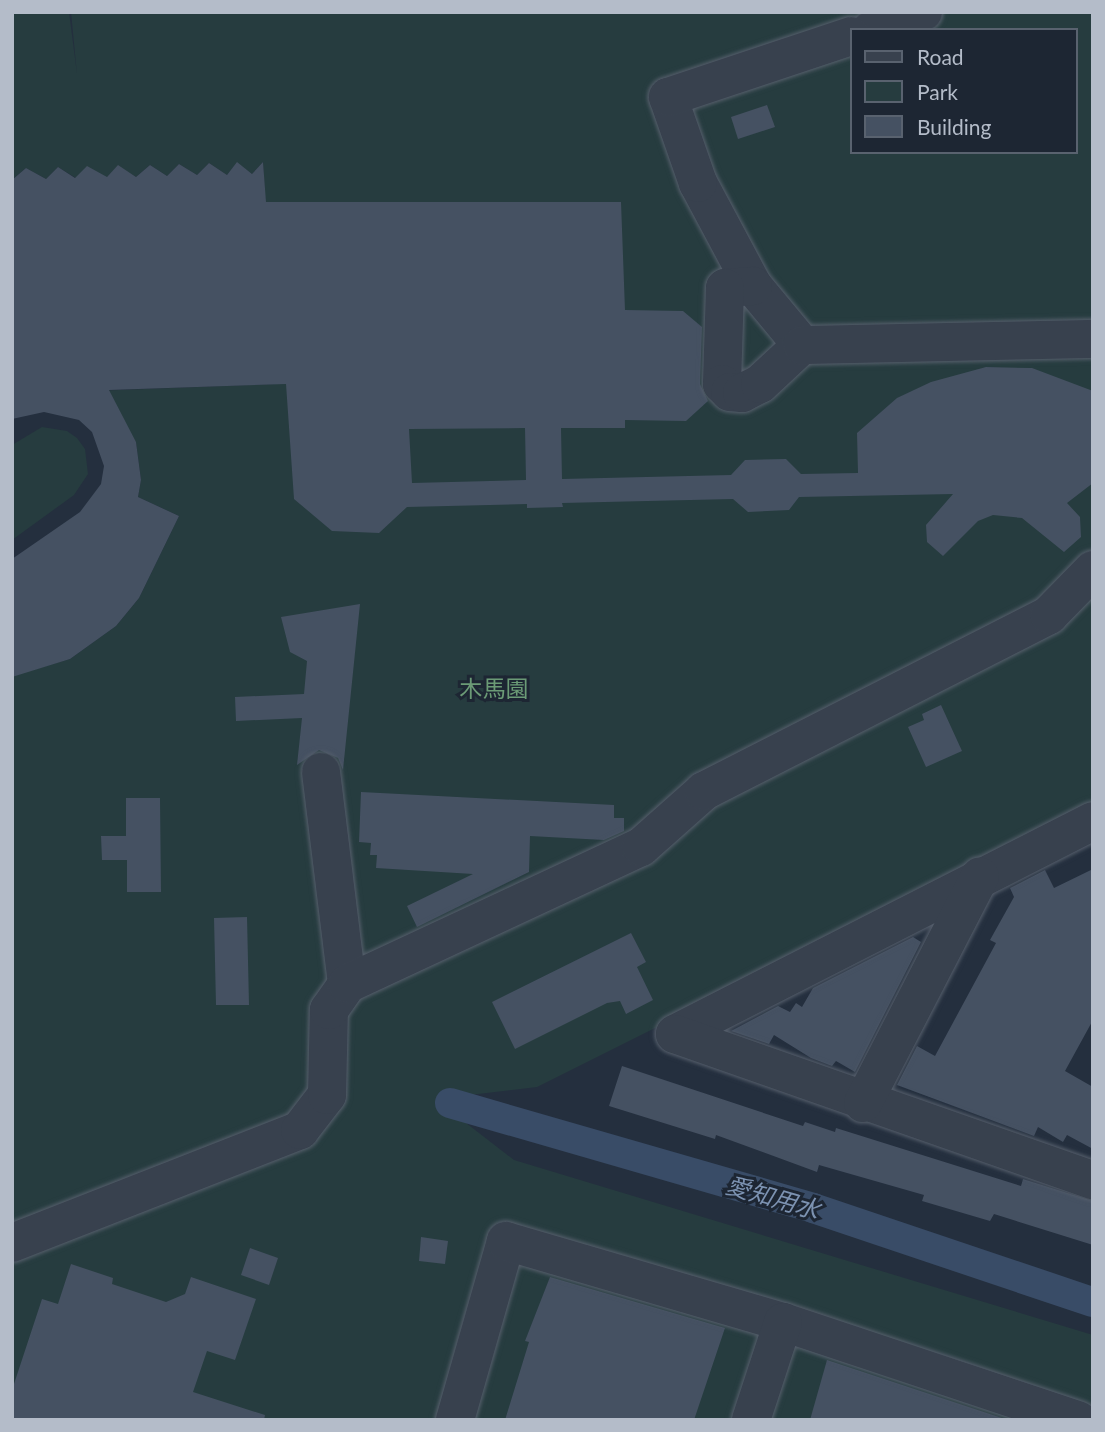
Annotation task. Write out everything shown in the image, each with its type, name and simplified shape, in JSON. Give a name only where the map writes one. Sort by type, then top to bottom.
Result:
[{"type":"street","points":[[877,28],[923,12]]},
{"type":"street","points":[[802,345],[753,286],[698,183],[668,97],[850,36]]},
{"type":"street","points":[[753,286],[726,288],[722,384],[730,392],[742,393],[760,384],[802,345],[1093,339]]},
{"type":"street","points":[[12,1243],[300,1130],[327,1095],[329,1010],[347,984],[642,847],[704,791],[1049,615],[1093,570]]},
{"type":"street","points":[[321,772],[347,984]]},
{"type":"street","points":[[1093,821],[980,876],[675,1034],[863,1102],[1093,1180]]},
{"type":"street","points":[[863,1102],[980,876]]},
{"type":"street","points":[[455,1420],[506,1241],[783,1322],[1072,1419]]},
{"type":"street","points":[[751,1420],[783,1322]]},
{"type":"green space","name":"木馬園","points":[[12,12],[69,12],[77,74],[71,12],[1093,12],[1093,809],[537,1087],[452,1097],[448,1109],[514,1160],[1093,1335],[1093,1420],[12,1420],[12,676],[70,659],[116,626],[139,598],[179,516],[138,497],[141,480],[136,442],[93,391],[276,384],[263,162],[252,174],[237,163],[227,175],[209,163],[197,175],[179,164],[167,176],[150,165],[136,177],[118,166],[107,177],[76,178],[58,167],[46,179],[26,168],[12,180]]},
{"type":"green space","points":[[42,427],[67,431],[77,438],[85,449],[88,474],[74,495],[12,540],[12,445]]},
{"type":"building","points":[[767,105],[775,127],[738,139],[731,117]]},
{"type":"building","points":[[237,162],[252,174],[263,162],[266,202],[621,202],[625,310],[683,311],[702,327],[700,384],[708,401],[686,421],[625,420],[625,428],[561,428],[562,479],[731,475],[745,460],[786,459],[801,474],[858,473],[857,433],[897,398],[931,382],[986,367],[1032,368],[1093,391],[1093,483],[1067,503],[1080,517],[1081,537],[1064,552],[1022,518],[993,515],[978,521],[943,556],[927,542],[926,525],[953,494],[799,497],[789,510],[748,512],[733,499],[562,503],[563,507],[527,508],[527,504],[407,507],[379,533],[332,531],[294,499],[286,384],[109,390],[136,442],[141,480],[138,497],[179,516],[139,598],[116,626],[70,659],[12,677],[12,559],[80,512],[101,484],[104,466],[92,432],[79,420],[44,412],[12,419],[12,180],[26,168],[46,179],[58,167],[75,178],[87,166],[107,177],[118,165],[136,177],[150,165],[167,176],[179,164],[197,175],[209,163],[227,175]],"holes":[[[525,428],[526,480],[412,483],[409,429]]]},
{"type":"building","points":[[360,604],[343,770],[338,758],[319,750],[297,765],[302,718],[236,721],[235,697],[304,694],[307,661],[290,652],[281,617]]},
{"type":"building","points":[[941,705],[962,751],[926,767],[908,727],[924,720],[922,714]]},
{"type":"building","points":[[361,792],[614,805],[614,818],[624,818],[624,831],[604,840],[530,836],[529,872],[417,927],[407,906],[473,874],[376,868],[377,855],[370,855],[371,843],[359,842]]},
{"type":"building","points":[[126,798],[160,798],[161,892],[127,892],[127,860],[102,860],[101,836],[126,836]]},
{"type":"building","points":[[1093,869],[1093,1020],[1065,1071],[1093,1087],[1093,1149],[1067,1135],[1063,1142],[1038,1127],[1034,1136],[897,1085],[917,1046],[935,1056],[996,943],[990,940],[1014,897],[1010,888],[1045,870],[1054,888]]},
{"type":"building","points":[[247,917],[249,1005],[216,1005],[214,918]]},
{"type":"building","points":[[631,933],[646,962],[637,967],[653,1000],[626,1014],[620,1001],[607,1003],[515,1049],[492,1002]]},
{"type":"building","points":[[913,937],[921,942],[855,1072],[836,1061],[832,1066],[811,1058],[774,1035],[769,1044],[731,1031],[778,1006],[790,1012],[796,1003],[802,1007],[813,988]]},
{"type":"building","points":[[622,1066],[803,1126],[805,1122],[835,1132],[836,1128],[1021,1186],[1023,1179],[1093,1201],[1093,1245],[994,1214],[990,1221],[922,1201],[924,1195],[819,1165],[817,1172],[716,1135],[715,1139],[609,1106]]},
{"type":"building","points":[[421,1237],[448,1241],[445,1264],[419,1261]]},
{"type":"building","points":[[250,1248],[278,1258],[269,1285],[241,1275]]},
{"type":"building","points":[[71,1264],[113,1278],[112,1284],[166,1302],[185,1294],[191,1277],[256,1299],[235,1360],[207,1351],[193,1392],[265,1415],[264,1420],[12,1420],[12,1390],[42,1299],[58,1304]]},
{"type":"building","points":[[550,1277],[725,1328],[694,1420],[505,1420],[529,1342],[525,1341]]},
{"type":"building","points":[[827,1360],[1008,1420],[810,1420]]},
{"type":"waterway","name":"愛知用水","points":[[450,1103],[813,1208],[1093,1302]]}]
